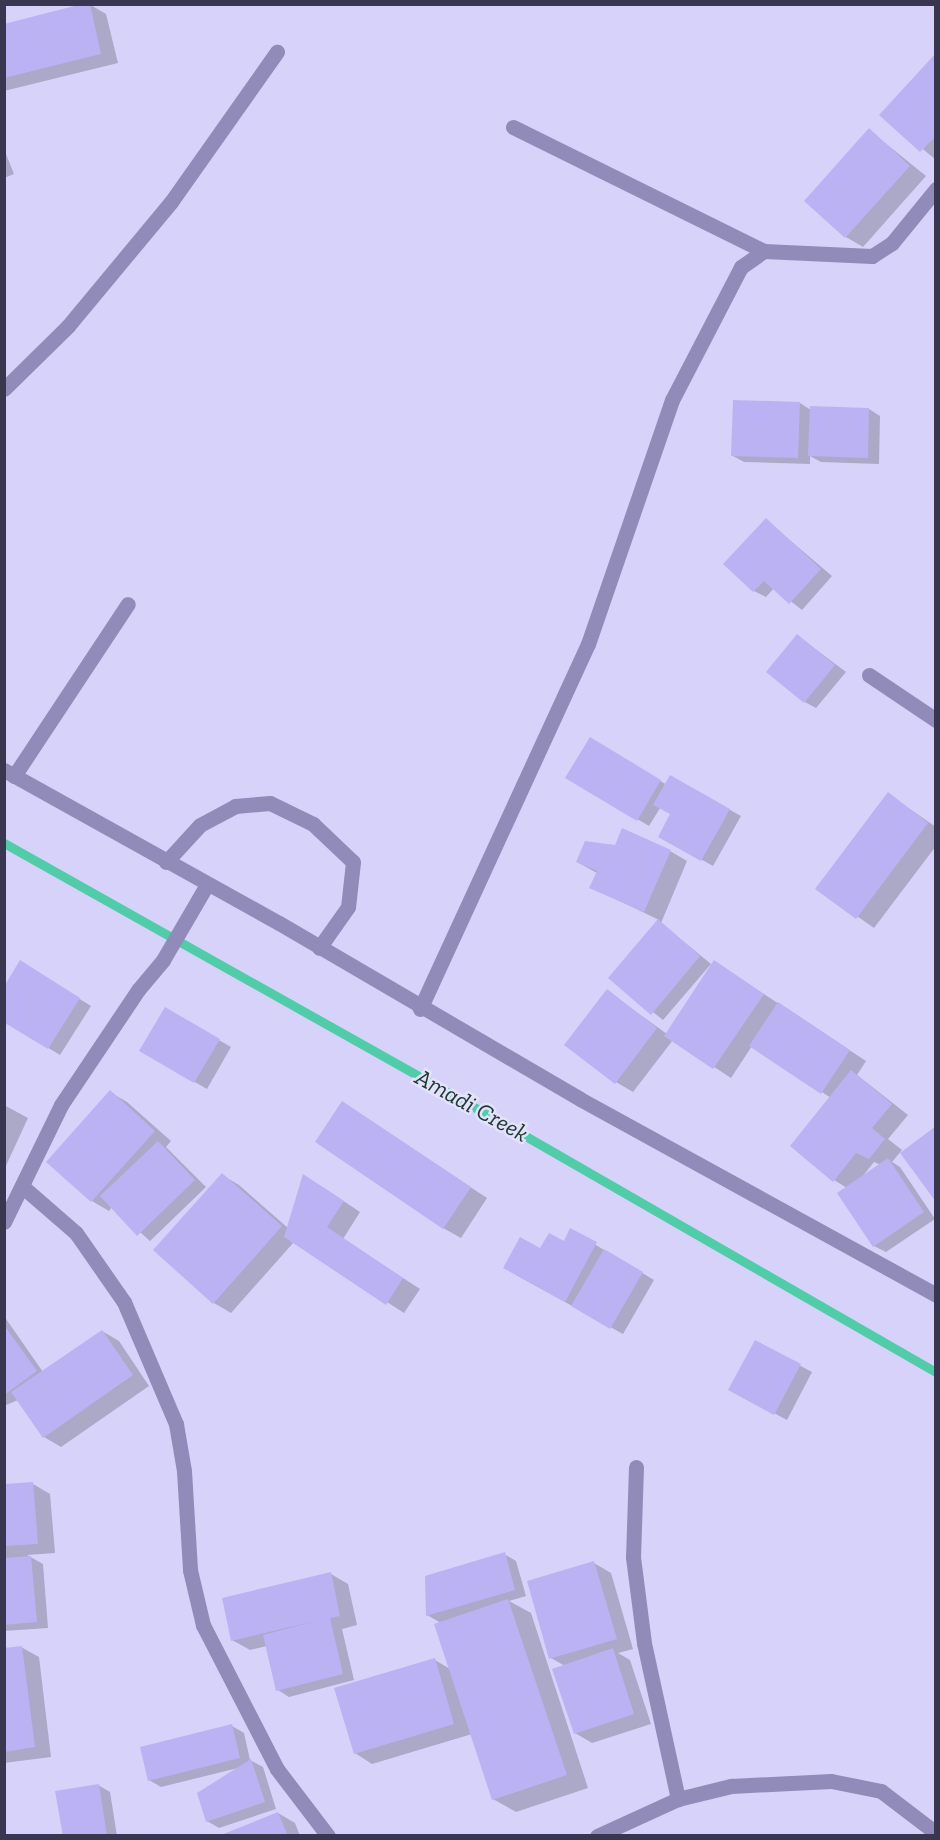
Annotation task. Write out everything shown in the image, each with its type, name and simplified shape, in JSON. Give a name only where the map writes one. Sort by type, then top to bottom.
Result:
[{"type":"street","points":[[4,389],[68,326],[171,202],[277,52]]},
{"type":"street","points":[[513,127],[764,250],[872,256],[892,243],[936,189]]},
{"type":"street","points":[[420,1009],[588,644],[672,400],[741,267],[764,250]]},
{"type":"street","points":[[128,604],[9,773],[319,948],[420,1009],[936,1295]]},
{"type":"street","points":[[869,675],[936,720]]},
{"type":"street","points":[[166,862],[200,825],[235,806],[270,803],[313,824],[353,862],[348,908],[319,948]]},
{"type":"street","points":[[4,1222],[61,1105],[163,960],[206,886]]},
{"type":"street","points":[[22,1187],[76,1233],[124,1302],[176,1424],[184,1472],[190,1570],[203,1625],[277,1769],[327,1836]]},
{"type":"street","points":[[636,1467],[633,1557],[644,1643],[678,1799]]},
{"type":"street","points":[[597,1836],[678,1799],[731,1786],[831,1781],[881,1791],[936,1833]]},
{"type":"building","points":[[82,4],[90,4],[101,54],[4,78],[4,24]]},
{"type":"building","points":[[936,53],[936,136],[920,152],[879,115]]},
{"type":"building","points":[[869,128],[910,166],[845,238],[804,201]]},
{"type":"building","points":[[733,400],[800,402],[798,458],[731,456]]},
{"type":"building","points":[[810,406],[869,408],[868,458],[808,456]]},
{"type":"building","points":[[766,518],[821,569],[789,604],[764,581],[753,592],[723,564]]},
{"type":"building","points":[[797,634],[835,665],[804,703],[766,672]]},
{"type":"building","points":[[590,737],[661,780],[637,821],[565,778]]},
{"type":"building","points":[[670,775],[730,809],[701,861],[658,837],[670,814],[653,805]]},
{"type":"building","points":[[888,792],[928,823],[856,919],[815,889]]},
{"type":"building","points":[[622,828],[671,850],[644,912],[589,888],[597,871],[576,862],[585,841],[615,845]]},
{"type":"building","points":[[658,919],[700,956],[651,1015],[608,978]]},
{"type":"building","points":[[20,960],[80,998],[48,1049],[5,1023],[5,985]]},
{"type":"building","points":[[714,960],[764,994],[713,1069],[664,1036]]},
{"type":"building","points":[[607,989],[657,1028],[615,1084],[564,1045]]},
{"type":"building","points":[[778,1002],[850,1050],[821,1094],[749,1046]]},
{"type":"building","points":[[165,1007],[220,1039],[194,1083],[139,1051]]},
{"type":"building","points":[[851,1070],[892,1104],[872,1128],[885,1139],[869,1159],[856,1153],[833,1182],[790,1146]]},
{"type":"building","points":[[110,1090],[155,1131],[91,1202],[46,1162]]},
{"type":"building","points":[[342,1101],[471,1187],[443,1229],[315,1142]]},
{"type":"building","points":[[936,1126],[936,1202],[900,1153]]},
{"type":"building","points":[[158,1141],[195,1180],[137,1236],[100,1196]]},
{"type":"building","points":[[888,1158],[924,1212],[873,1247],[837,1193]]},
{"type":"building","points":[[222,1173],[282,1226],[213,1304],[153,1250]]},
{"type":"building","points":[[303,1174],[344,1201],[327,1227],[403,1278],[386,1305],[284,1237]]},
{"type":"building","points":[[570,1228],[597,1242],[565,1302],[503,1268],[520,1237],[540,1248],[549,1233],[564,1241]]},
{"type":"building","points":[[604,1249],[643,1272],[610,1329],[571,1306]]},
{"type":"building","points":[[4,1325],[37,1371],[4,1395]]},
{"type":"building","points":[[102,1330],[133,1375],[43,1438],[11,1392]]},
{"type":"building","points":[[755,1340],[801,1364],[774,1415],[728,1390]]},
{"type":"building","points":[[33,1482],[38,1544],[4,1546],[4,1484]]},
{"type":"building","points":[[505,1552],[515,1590],[426,1616],[425,1576]]},
{"type":"building","points":[[31,1556],[37,1622],[4,1625],[4,1558]]},
{"type":"building","points":[[594,1561],[617,1639],[549,1659],[527,1581]]},
{"type":"building","points":[[331,1572],[340,1616],[330,1618],[343,1674],[276,1691],[263,1635],[316,1621],[231,1641],[222,1598]]},
{"type":"building","points":[[508,1599],[567,1775],[492,1800],[434,1624]]},
{"type":"building","points":[[22,1646],[35,1747],[4,1752],[4,1648]]},
{"type":"building","points":[[613,1648],[634,1714],[574,1734],[552,1669]]},
{"type":"building","points":[[435,1658],[454,1724],[354,1754],[334,1688]]},
{"type":"building","points":[[232,1724],[240,1758],[148,1781],[140,1747]]},
{"type":"building","points":[[251,1759],[265,1802],[206,1822],[197,1793]]},
{"type":"building","points":[[99,1784],[107,1836],[63,1836],[55,1791]]},
{"type":"building","points":[[278,1812],[288,1836],[221,1836],[221,1835]]},
{"type":"waterway","name":"Amadi Creek","points":[[4,843],[522,1134],[936,1372]]}]
